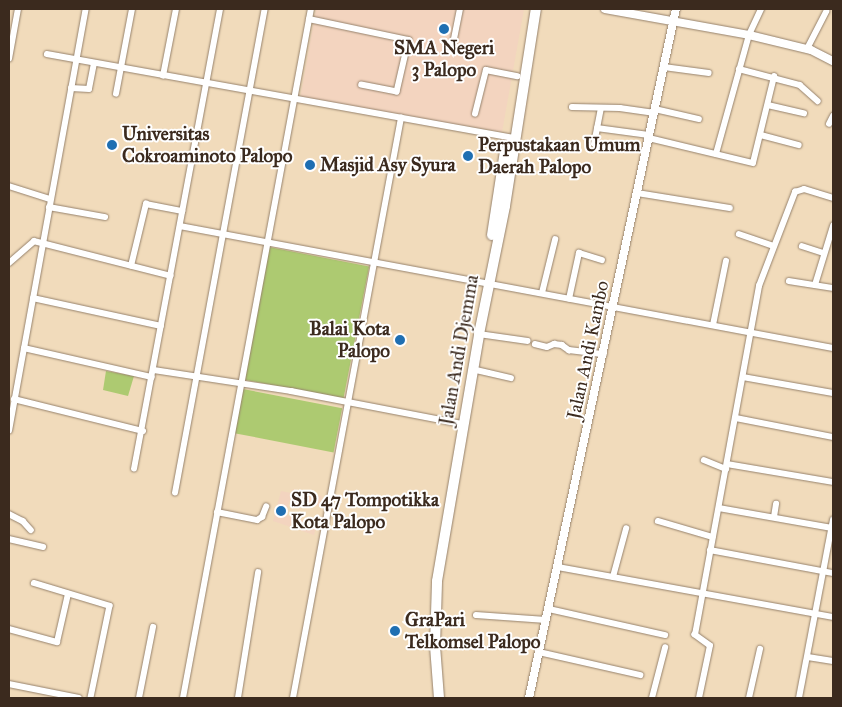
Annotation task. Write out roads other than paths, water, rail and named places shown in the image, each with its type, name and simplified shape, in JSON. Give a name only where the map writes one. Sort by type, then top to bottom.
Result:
[{"type":"highway","name":"Jalan Andi Djemma","points":[[433,698],[429,612],[486,282],[505,206],[517,76],[530,9]]},
{"type":"highway","name":"Jalan Andi Djemma","points":[[510,138],[536,9]]},
{"type":"highway","name":"Jalan Andi Djemma","points":[[439,698],[434,612],[460,424],[472,369],[486,282]]},
{"type":"street","points":[[9,59],[18,9]]},
{"type":"street","points":[[9,428],[11,408],[24,348],[86,9]]},
{"type":"street","points":[[116,94],[132,9]]},
{"type":"street","points":[[163,76],[176,9]]},
{"type":"street","points":[[134,469],[143,431],[220,9]]},
{"type":"street","points":[[175,493],[248,92],[265,9]]},
{"type":"street","points":[[183,698],[311,9]]},
{"type":"street","points":[[452,49],[460,9]]},
{"type":"street","points":[[605,9],[749,35],[807,49],[833,61]]},
{"type":"street","name":"Jalan Andi Kambo","points":[[529,698],[604,354],[676,9]]},
{"type":"street","points":[[716,154],[749,35],[761,9]]},
{"type":"street","points":[[807,49],[826,12]]},
{"type":"street","points":[[309,19],[409,40],[397,92],[362,85]]},
{"type":"street","points":[[46,54],[293,101],[510,138]]},
{"type":"street","points":[[71,88],[89,89],[94,63]]},
{"type":"street","points":[[664,67],[709,73]]},
{"type":"street","points":[[739,68],[800,85],[818,102]]},
{"type":"street","points":[[475,114],[486,71],[517,76]]},
{"type":"street","points":[[597,128],[649,136],[753,163],[774,78]]},
{"type":"street","points":[[768,105],[804,114]]},
{"type":"street","points":[[572,107],[601,110],[620,108],[655,111],[699,119]]},
{"type":"street","points":[[594,144],[601,110]]},
{"type":"street","points":[[829,124],[833,116]]},
{"type":"street","points":[[293,698],[376,262],[401,118]]},
{"type":"street","points":[[761,135],[799,145]]},
{"type":"street","points":[[9,186],[50,198]]},
{"type":"street","points":[[699,698],[710,646],[695,635],[736,418],[749,332],[759,286],[796,191],[804,189],[833,198]]},
{"type":"street","points":[[637,193],[730,208]]},
{"type":"street","points":[[132,266],[146,204],[182,211]]},
{"type":"street","points":[[49,207],[105,217]]},
{"type":"street","points":[[180,226],[833,348]]},
{"type":"street","points":[[815,285],[833,226]]},
{"type":"street","points":[[738,234],[773,246]]},
{"type":"street","points":[[9,263],[32,240],[171,276]]},
{"type":"street","points":[[542,294],[555,240]]},
{"type":"street","points":[[802,246],[824,253]]},
{"type":"street","points":[[569,299],[579,253],[602,260]]},
{"type":"street","points":[[714,325],[726,261]]},
{"type":"street","points":[[789,280],[833,288]]},
{"type":"street","points":[[33,298],[161,326]]},
{"type":"street","points":[[478,334],[528,341]]},
{"type":"street","points":[[535,344],[548,348],[554,344],[569,350],[604,354]]},
{"type":"street","points":[[24,348],[153,373],[240,383],[460,424]]},
{"type":"street","points":[[472,369],[511,378]]},
{"type":"street","points":[[743,377],[833,393]]},
{"type":"street","points":[[14,398],[143,431]]},
{"type":"street","points":[[736,418],[833,437]]},
{"type":"street","points":[[704,460],[727,467],[833,482]]},
{"type":"street","points":[[774,517],[776,504]]},
{"type":"street","points":[[217,512],[257,520],[266,507]]},
{"type":"street","points":[[719,508],[833,528]]},
{"type":"street","points":[[9,514],[23,521],[31,530]]},
{"type":"street","points":[[799,698],[833,528],[833,520]]},
{"type":"street","points":[[658,521],[713,537]]},
{"type":"street","points":[[613,577],[626,529]]},
{"type":"street","points":[[9,539],[43,547]]},
{"type":"street","points":[[710,550],[833,573]]},
{"type":"street","points":[[558,567],[833,617]]},
{"type":"street","points":[[238,698],[258,573]]},
{"type":"street","points":[[34,583],[110,606],[91,698]]},
{"type":"street","points":[[9,629],[57,642],[68,594]]},
{"type":"street","points":[[549,610],[665,634]]},
{"type":"street","points":[[476,615],[546,620]]},
{"type":"street","points":[[139,698],[153,627]]},
{"type":"street","points":[[652,698],[665,648]]},
{"type":"street","points":[[749,698],[760,649]]},
{"type":"street","points":[[539,652],[640,675]]},
{"type":"street","points":[[808,656],[833,661]]},
{"type":"street","points":[[9,684],[79,698]]},
{"type":"place","name":"SMA Negeri 3 Palopo","points":[[444,29]]},
{"type":"place","name":"Universitas Cokroaminoto Palopo","points":[[112,145]]},
{"type":"place","name":"Perpustakaan Umum Daerah Palopo","points":[[468,156]]},
{"type":"place","name":"Masjid Asy Syura","points":[[310,165]]},
{"type":"place","name":"Balai Kota Palopo","points":[[400,340]]},
{"type":"place","name":"SD 47 Tompotikka Kota Palopo","points":[[281,511]]},
{"type":"place","name":"GraPari Telkomsel Palopo","points":[[395,631]]}]
